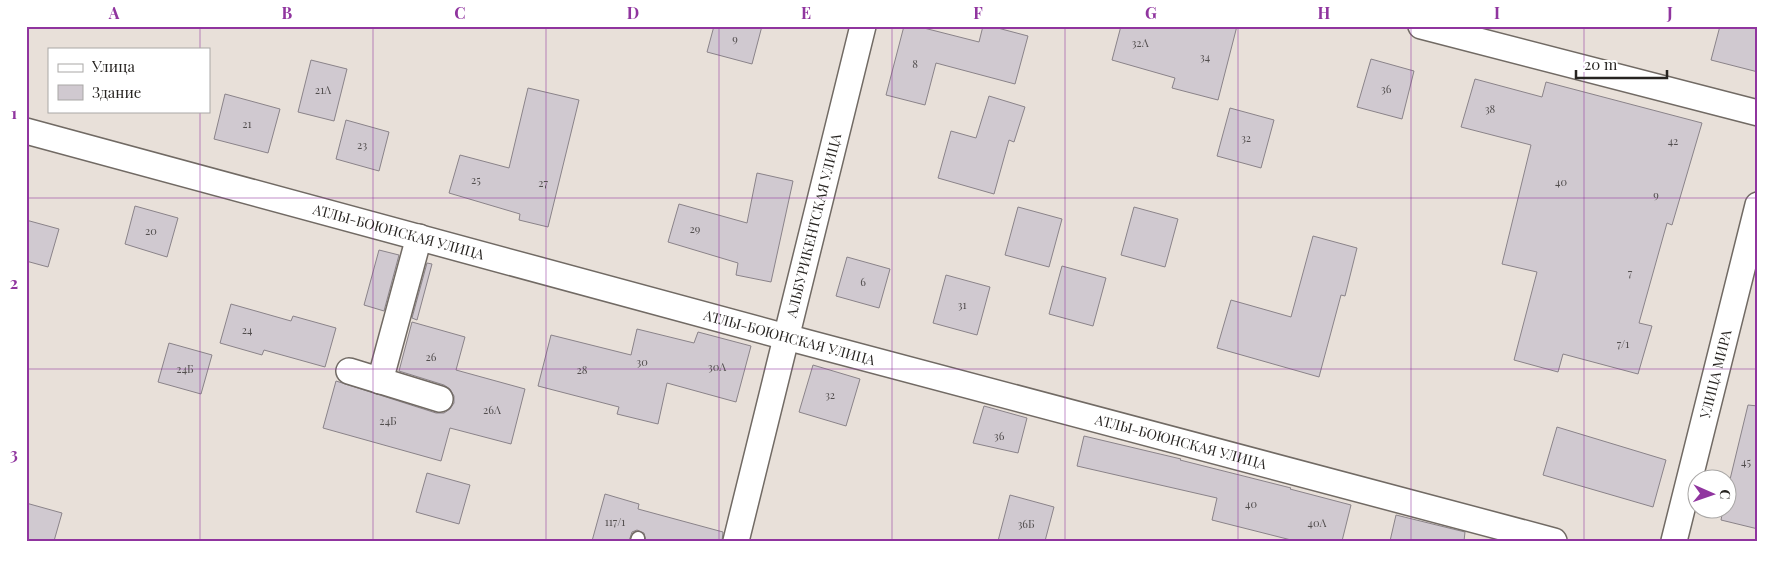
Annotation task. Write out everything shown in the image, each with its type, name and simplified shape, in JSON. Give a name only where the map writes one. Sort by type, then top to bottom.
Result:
[{"type":"street","name":"АЛЬБУРИКЕНТСКАЯ УЛИЦА","points":[[736,541],[863,26]]},
{"type":"street","points":[[1421,26],[1758,113]]},
{"type":"street","name":"АТЛЫ-БОЮНСКАЯ УЛИЦА","points":[[26,131],[786,337],[1554,541]]},
{"type":"street","name":"УЛИЦА МИРА","points":[[1674,541],[1758,205]]},
{"type":"street","points":[[380,381],[420,237]]},
{"type":"street","points":[[349,371],[440,399]]},
{"type":"building","points":[[714,26],[762,26],[752,64],[707,52]]},
{"type":"building","points":[[904,26],[916,26],[979,42],[983,26],[990,26],[1028,36],[1015,84],[936,63],[925,105],[886,95]]},
{"type":"building","points":[[1121,26],[1237,26],[1218,100],[1172,88],[1175,78],[1112,60]]},
{"type":"building","points":[[1720,26],[1758,26],[1758,72],[1711,60]]},
{"type":"building","points":[[1371,59],[1414,71],[1402,119],[1357,107]]},
{"type":"building","points":[[311,60],[347,69],[334,121],[298,112]]},
{"type":"building","points":[[1475,79],[1542,97],[1546,82],[1702,123],[1672,225],[1667,223],[1639,323],[1652,326],[1638,374],[1563,354],[1558,372],[1514,360],[1537,272],[1502,264],[1531,145],[1461,127]]},
{"type":"building","points":[[528,88],[579,100],[548,227],[519,220],[520,214],[449,193],[460,155],[509,168]]},
{"type":"building","points":[[225,94],[280,109],[268,153],[214,139]]},
{"type":"building","points":[[989,96],[1025,107],[1014,142],[1009,140],[994,194],[938,178],[951,131],[976,138]]},
{"type":"building","points":[[1230,108],[1274,120],[1261,168],[1217,156]]},
{"type":"building","points":[[346,120],[389,132],[379,171],[336,159]]},
{"type":"building","points":[[757,173],[793,181],[771,282],[736,275],[738,263],[668,242],[679,204],[747,223]]},
{"type":"building","points":[[135,206],[178,218],[167,257],[125,244]]},
{"type":"building","points":[[1018,207],[1062,219],[1049,267],[1005,255]]},
{"type":"building","points":[[1134,207],[1178,219],[1165,267],[1121,255]]},
{"type":"building","points":[[26,220],[59,229],[48,267],[26,261]]},
{"type":"building","points":[[1313,236],[1357,248],[1345,296],[1341,295],[1319,377],[1217,348],[1231,300],[1291,317]]},
{"type":"building","points":[[379,250],[399,255],[384,311],[364,305]]},
{"type":"building","points":[[847,257],[890,269],[879,308],[836,296]]},
{"type":"building","points":[[427,263],[432,264],[417,320],[412,318]]},
{"type":"building","points":[[1062,266],[1106,278],[1093,326],[1049,314]]},
{"type":"building","points":[[946,275],[990,287],[977,335],[933,323]]},
{"type":"building","points":[[231,304],[291,321],[293,316],[336,328],[325,367],[264,350],[262,355],[220,343]]},
{"type":"building","points":[[412,322],[465,337],[456,370],[525,389],[511,444],[450,428],[441,461],[323,428],[336,381],[436,413],[444,413],[450,409],[454,403],[454,396],[450,389],[444,385],[399,371]]},
{"type":"building","points":[[637,329],[694,343],[698,332],[751,346],[736,402],[667,383],[658,424],[617,414],[619,407],[538,386],[551,335],[631,355]]},
{"type":"building","points":[[169,343],[212,355],[201,394],[158,382]]},
{"type":"building","points":[[813,365],[860,379],[846,426],[799,412]]},
{"type":"building","points":[[1748,405],[1758,406],[1758,529],[1721,520],[1736,520],[1736,470],[1732,470]]},
{"type":"building","points":[[984,406],[1027,418],[1018,453],[973,443]]},
{"type":"building","points":[[1557,427],[1666,460],[1653,507],[1543,475]]},
{"type":"building","points":[[1084,436],[1181,459],[1351,505],[1342,541],[1295,541],[1212,520],[1217,498],[1077,466]]},
{"type":"building","points":[[427,473],[470,485],[459,524],[416,512]]},
{"type":"building","points":[[605,494],[639,504],[638,509],[723,532],[722,541],[646,541],[644,533],[637,530],[632,532],[629,541],[592,541]]},
{"type":"building","points":[[1010,495],[1054,507],[1045,541],[998,541]]},
{"type":"building","points":[[26,503],[62,513],[54,541],[26,541]]},
{"type":"building","points":[[1396,515],[1465,532],[1464,541],[1390,541]]}]
